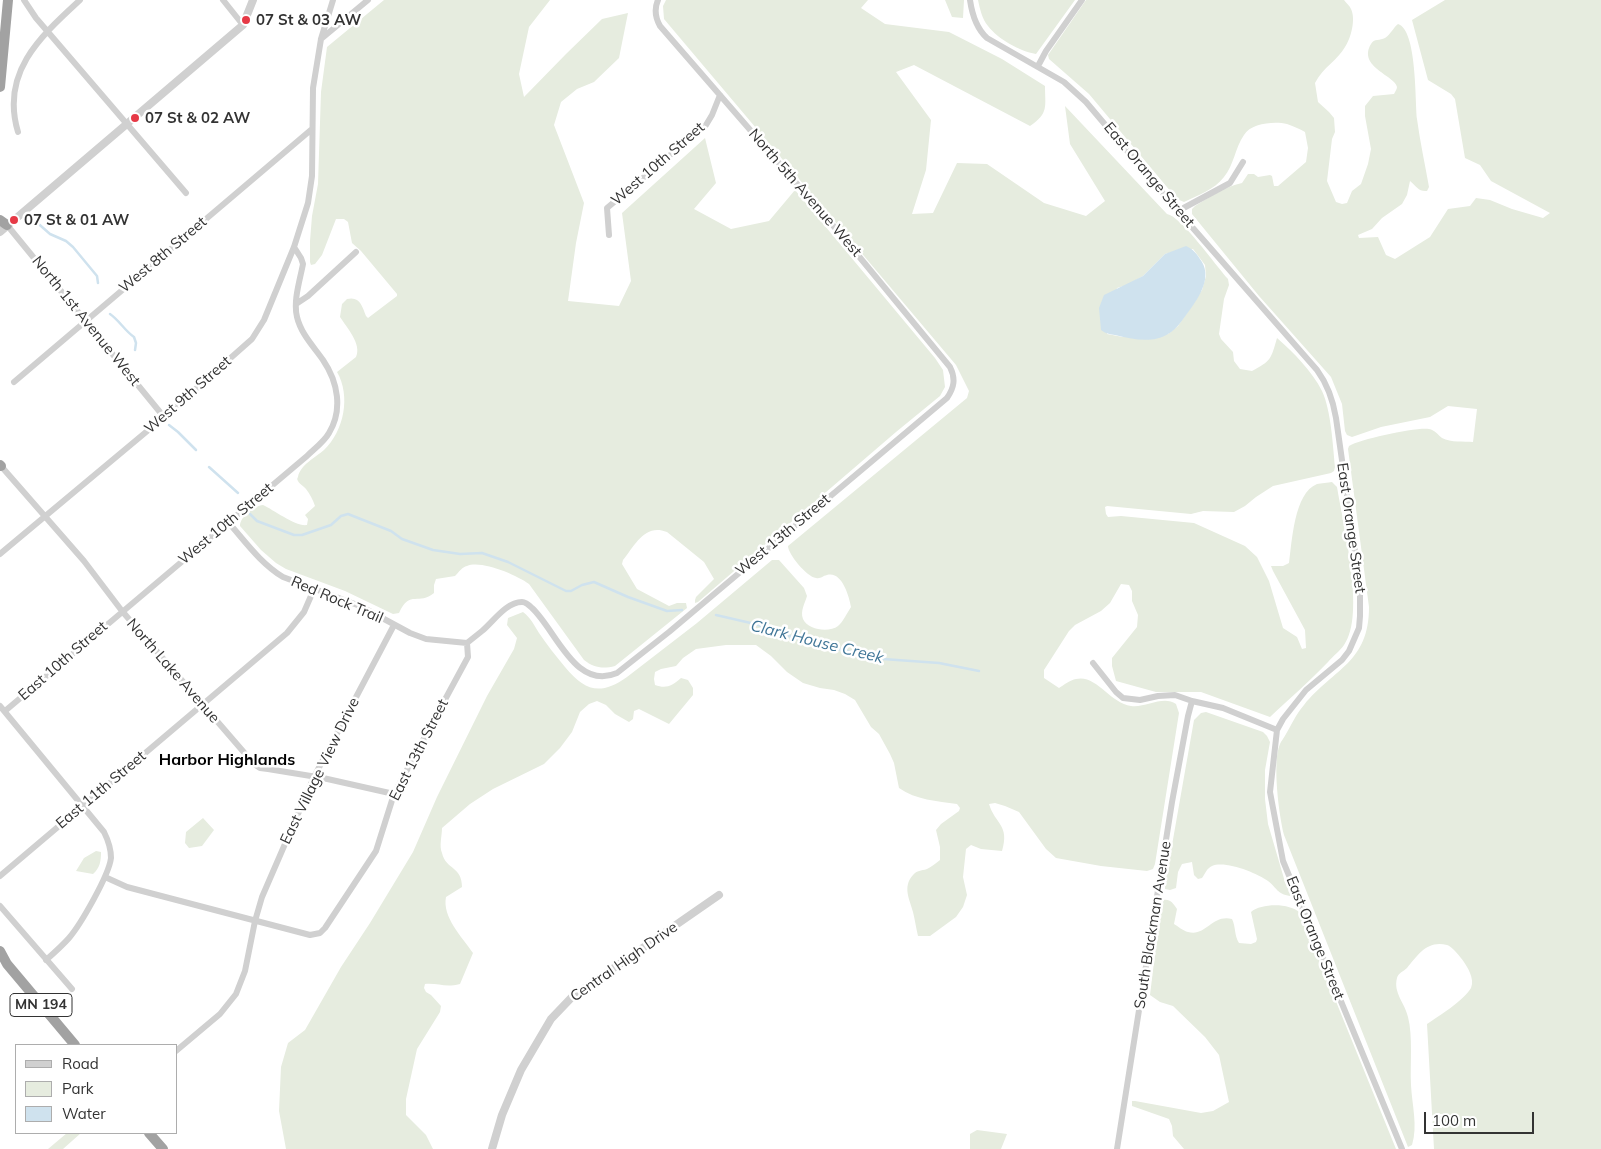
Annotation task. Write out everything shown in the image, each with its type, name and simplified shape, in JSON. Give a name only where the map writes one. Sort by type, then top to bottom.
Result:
[{"type":"highway","points":[[0,87],[8,0]]},
{"type":"highway","name":"MN 194","points":[[0,951],[4,962],[74,1044]]},
{"type":"highway","points":[[150,1134],[163,1149]]},
{"type":"street","points":[[24,0],[36,18],[186,193]]},
{"type":"street","points":[[18,132],[15,125],[12,101],[17,72],[24,57],[47,31],[80,0]]},
{"type":"street","points":[[223,0],[243,25]]},
{"type":"street","points":[[2,226],[127,125],[243,25],[253,0]]},
{"type":"street","name":"West 9th Street","points":[[0,554],[164,417],[252,339],[264,320],[294,247],[308,203],[312,176],[313,88],[321,39],[333,0]]},
{"type":"street","points":[[321,39],[368,0]]},
{"type":"street","name":"North 5th Avenue West","points":[[658,0],[656,13],[660,26],[843,236],[950,367],[954,378],[953,387]]},
{"type":"street","name":"East Orange Street","points":[[970,0],[980,32],[986,38],[1064,82],[1086,102],[1317,370],[1324,381],[1335,408],[1360,587],[1359,628],[1342,660],[1306,690],[1283,719],[1277,730],[1270,792],[1283,861],[1402,1149]]},
{"type":"street","points":[[1038,66],[1046,51],[1082,0]]},
{"type":"street","name":"West 10th Street","points":[[609,235],[607,208],[706,125],[720,95]]},
{"type":"street","name":"West 8th Street","points":[[14,382],[312,129]]},
{"type":"street","points":[[1178,211],[1230,183],[1243,162]]},
{"type":"street","name":"North 1st Avenue West","points":[[2,226],[85,321],[164,417]]},
{"type":"street","points":[[294,247],[303,264],[296,304]]},
{"type":"street","points":[[296,304],[308,296],[356,252]]},
{"type":"street","name":"West 10th Street","points":[[122,611],[308,456],[328,434],[336,415],[335,383],[323,360],[302,329],[297,317],[296,304]]},
{"type":"street","name":"West 13th Street","points":[[466,643],[510,606],[522,602],[537,612],[562,648],[579,668],[595,676],[608,676],[624,668],[947,398],[953,387]]},
{"type":"street","name":"North Lake Avenue","points":[[0,466],[84,561],[122,611],[254,764],[260,768],[394,794]]},
{"type":"street","name":"Red Rock Trail","points":[[228,522],[272,570],[282,577],[360,606],[394,625],[426,639],[466,643]]},
{"type":"street","name":"East 11th Street","points":[[0,876],[288,633],[304,612],[314,589]]},
{"type":"street","name":"East 10th Street","points":[[2,708],[122,611]]},
{"type":"street","name":"East Village View Drive","points":[[255,921],[262,897],[314,777],[394,625]]},
{"type":"street","name":"East 13th Street","points":[[255,921],[310,934],[320,933],[324,928],[376,851],[394,794],[468,656],[466,643]]},
{"type":"street","points":[[1093,663],[1123,698],[1140,700],[1175,695],[1223,708],[1277,730]]},
{"type":"street","name":"South Blackman Avenue","points":[[1117,1149],[1172,802],[1192,701]]},
{"type":"street","points":[[2,708],[106,834],[110,848],[111,857],[105,876],[75,930],[62,946],[46,960]]},
{"type":"street","points":[[105,876],[127,888],[255,921],[245,971],[236,994],[220,1014],[178,1049]]},
{"type":"street","name":"Central High Drive","points":[[492,1149],[502,1115],[521,1070],[551,1019],[572,997],[719,895]]},
{"type":"street","points":[[0,906],[72,990]]},
{"type":"green space","points":[[384,0],[550,0],[529,27],[519,74],[524,97],[602,19],[628,13],[619,58],[594,82],[577,89],[561,102],[554,125],[584,203],[568,301],[619,306],[631,281],[622,213],[705,138],[716,183],[694,209],[731,229],[769,221],[795,190],[943,370],[945,387],[940,396],[698,602],[695,603],[696,597],[714,579],[704,562],[667,532],[653,530],[641,537],[622,564],[637,589],[669,606],[677,603],[686,603],[687,608],[615,666],[599,667],[591,665],[584,660],[529,584],[499,569],[473,565],[465,567],[455,576],[436,579],[434,593],[429,597],[407,602],[399,613],[393,614],[345,591],[286,569],[261,550],[240,526],[242,519],[248,512],[263,505],[291,521],[307,525],[308,519],[305,515],[315,506],[309,493],[297,478],[302,469],[331,442],[341,423],[344,392],[337,372],[356,357],[357,352],[353,336],[340,317],[342,304],[351,298],[358,300],[368,318],[397,296],[361,251],[352,243],[348,222],[344,219],[336,219],[322,255],[315,264],[311,265],[310,262],[312,216],[318,184],[321,92],[327,47]]},
{"type":"green space","points":[[666,0],[868,0],[861,8],[885,24],[949,32],[1002,59],[1045,86],[1045,109],[1040,117],[1030,126],[914,65],[896,72],[931,120],[926,170],[912,214],[933,213],[957,163],[987,164],[1044,203],[1086,216],[1105,201],[1070,144],[1065,106],[1167,214],[1181,223],[1228,279],[1229,285],[1224,299],[1219,334],[1233,352],[1234,361],[1240,369],[1252,371],[1267,362],[1277,338],[1313,376],[1322,391],[1328,408],[1335,467],[1331,473],[1273,486],[1234,512],[1203,511],[1191,514],[1107,506],[1105,507],[1106,514],[1108,517],[1121,516],[1194,523],[1245,546],[1257,557],[1269,581],[1283,628],[1297,637],[1302,649],[1306,648],[1305,630],[1271,566],[1283,566],[1289,563],[1293,531],[1303,497],[1309,489],[1317,484],[1332,482],[1337,487],[1351,569],[1353,613],[1350,631],[1341,649],[1270,717],[1201,692],[1156,692],[1116,681],[1112,658],[1137,627],[1138,615],[1132,601],[1132,591],[1129,585],[1121,584],[1110,603],[1101,611],[1075,625],[1069,631],[1044,670],[1044,678],[1059,688],[1069,681],[1076,679],[1090,681],[1116,700],[1131,706],[1160,701],[1176,704],[1179,713],[1153,869],[1147,871],[1101,866],[1056,858],[1046,849],[1019,812],[995,803],[989,804],[1003,830],[1004,842],[1002,851],[981,849],[971,845],[966,849],[963,877],[967,895],[963,907],[956,917],[930,936],[918,936],[907,889],[908,884],[916,872],[927,869],[940,860],[940,847],[936,830],[959,811],[960,808],[957,804],[920,798],[899,788],[894,763],[879,734],[871,727],[855,700],[845,694],[803,683],[787,672],[771,656],[756,645],[726,645],[696,649],[683,658],[676,666],[655,672],[655,685],[669,686],[681,678],[688,680],[693,688],[693,695],[669,724],[639,709],[634,711],[633,719],[629,722],[615,714],[606,705],[597,701],[589,704],[580,712],[572,732],[560,748],[544,764],[493,789],[470,804],[442,828],[442,853],[447,863],[457,871],[462,887],[446,897],[447,912],[454,926],[473,953],[460,984],[450,986],[425,984],[424,988],[441,1006],[440,1012],[417,1049],[406,1099],[406,1115],[426,1135],[433,1149],[286,1149],[279,1111],[281,1067],[288,1043],[305,1030],[341,967],[413,852],[437,797],[487,696],[514,649],[517,638],[507,625],[508,618],[523,612],[572,675],[586,686],[601,689],[609,687],[627,677],[697,623],[772,560],[779,560],[804,588],[807,596],[802,613],[806,623],[814,628],[824,630],[834,628],[842,622],[851,607],[844,585],[841,580],[832,575],[820,578],[812,577],[794,559],[788,546],[967,398],[969,391],[956,365],[664,19],[663,6]],"holes":[[[1193,249],[1205,265],[1206,276],[1202,290],[1178,326],[1168,334],[1123,337],[1107,334],[1117,288],[1143,276],[1165,254]]]},
{"type":"green space","points":[[945,0],[964,0],[963,18],[952,17]]},
{"type":"green space","points":[[978,0],[1075,0],[1036,54],[1016,47],[992,31],[984,20]]},
{"type":"green space","points":[[1086,0],[1344,0],[1352,13],[1353,23],[1349,39],[1342,52],[1322,72],[1315,83],[1318,102],[1334,118],[1335,132],[1332,139],[1327,181],[1336,202],[1342,204],[1347,203],[1352,191],[1361,184],[1368,164],[1371,149],[1365,106],[1373,96],[1394,94],[1397,88],[1391,79],[1373,65],[1369,59],[1368,52],[1372,42],[1385,38],[1398,24],[1404,29],[1412,52],[1417,119],[1429,187],[1427,191],[1422,191],[1410,181],[1407,195],[1402,204],[1382,218],[1372,229],[1358,235],[1359,238],[1378,237],[1386,255],[1395,259],[1430,237],[1448,209],[1470,206],[1476,198],[1490,200],[1543,218],[1550,213],[1491,181],[1480,165],[1465,158],[1455,99],[1451,94],[1428,80],[1412,20],[1445,0],[1601,0],[1601,1149],[1434,1149],[1427,1024],[1462,998],[1471,988],[1472,982],[1469,970],[1460,957],[1450,946],[1440,944],[1424,950],[1399,975],[1396,983],[1410,1025],[1411,1085],[1415,1130],[1412,1145],[1408,1147],[1284,835],[1280,815],[1276,775],[1280,743],[1304,705],[1356,653],[1363,641],[1367,626],[1369,607],[1349,446],[1376,437],[1422,429],[1435,431],[1442,438],[1449,441],[1473,442],[1477,409],[1448,406],[1430,417],[1381,427],[1352,437],[1347,435],[1342,404],[1331,377],[1259,296],[1192,214],[1192,209],[1195,206],[1223,190],[1242,183],[1248,174],[1254,174],[1258,177],[1270,175],[1272,176],[1274,186],[1278,186],[1306,162],[1308,148],[1305,132],[1282,123],[1258,125],[1252,128],[1247,131],[1241,140],[1230,167],[1220,182],[1206,192],[1184,202],[1177,199],[1089,94],[1049,59],[1048,55]]},
{"type":"green space","points":[[1206,712],[1263,732],[1270,742],[1265,770],[1265,799],[1268,824],[1285,882],[1292,893],[1290,896],[1280,892],[1263,878],[1233,866],[1212,866],[1202,878],[1198,879],[1194,875],[1192,862],[1182,864],[1178,872],[1176,888],[1165,889],[1194,720],[1201,713]]},
{"type":"green space","points":[[203,818],[214,830],[202,846],[189,848],[185,843],[186,832]]},
{"type":"green space","points":[[96,851],[101,852],[100,864],[93,874],[76,871],[84,858]]},
{"type":"green space","points":[[1164,900],[1171,902],[1177,909],[1174,924],[1184,931],[1194,933],[1205,929],[1219,920],[1225,918],[1232,919],[1239,943],[1251,944],[1256,942],[1251,912],[1256,909],[1276,905],[1290,907],[1300,913],[1396,1149],[1184,1149],[1173,1136],[1169,1119],[1132,1106],[1132,1101],[1135,1101],[1201,1113],[1213,1111],[1229,1102],[1219,1055],[1205,1037],[1173,1006],[1160,1002],[1150,995],[1161,904]]},
{"type":"green space","points":[[977,1130],[1007,1134],[1001,1149],[970,1149],[970,1134]]},
{"type":"green space","points":[[66,1134],[80,1134],[63,1149],[48,1149]]},
{"type":"water","points":[[1186,246],[1194,251],[1204,266],[1204,286],[1197,299],[1174,329],[1162,337],[1149,340],[1108,334],[1101,330],[1099,308],[1104,295],[1143,276],[1165,254]]},
{"type":"waterway","name":"Clark House Creek","points":[[33,219],[50,234],[66,241],[73,247],[97,276],[98,283]]},
{"type":"waterway","name":"Clark House Creek","points":[[110,314],[134,337],[136,343],[135,350]]},
{"type":"waterway","name":"Clark House Creek","points":[[169,425],[196,450]]},
{"type":"waterway","name":"Clark House Creek","points":[[209,467],[238,493]]},
{"type":"waterway","name":"Clark House Creek","points":[[250,514],[257,521],[294,535],[302,535],[331,525],[341,516],[348,514],[391,531],[402,539],[433,550],[460,554],[482,553],[508,562],[566,591],[571,591],[582,585],[594,582],[667,611],[682,610]]},
{"type":"waterway","name":"Clark House Creek","points":[[716,615],[755,624],[812,644],[883,659],[939,663],[979,671]]},
{"type":"place","name":"07 St & 03 AW","points":[[246,20]]},
{"type":"place","name":"07 St & 02 AW","points":[[135,118]]},
{"type":"place","name":"07 St & 01 AW","points":[[14,220]]},
{"type":"district","name":"Harbor Highlands","points":[[227,760]]}]
